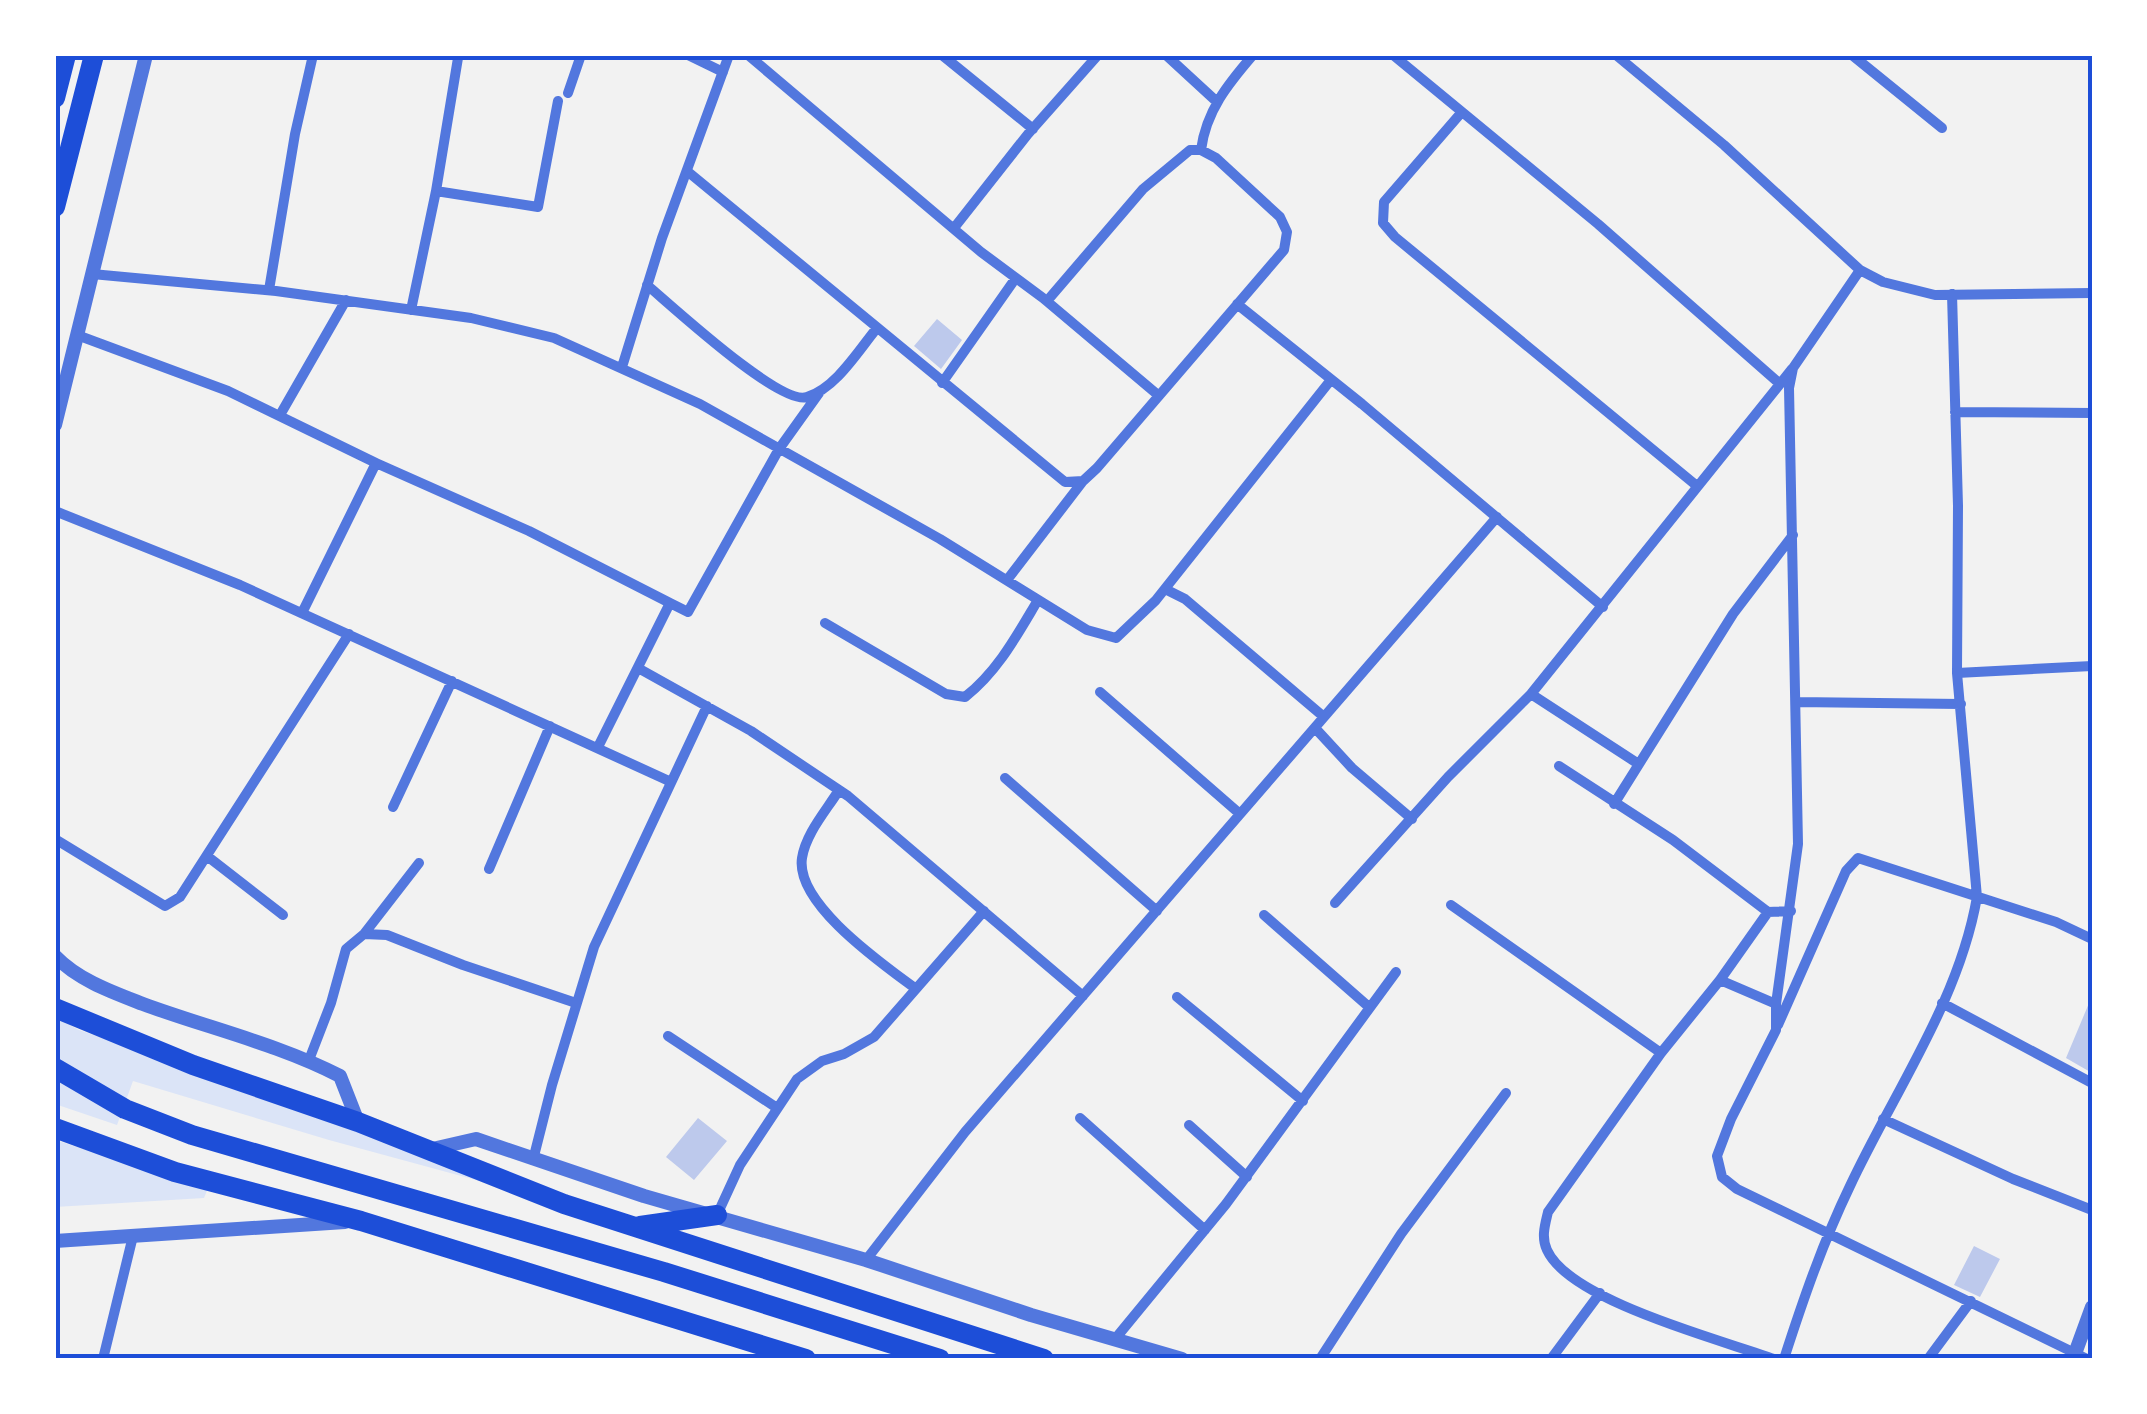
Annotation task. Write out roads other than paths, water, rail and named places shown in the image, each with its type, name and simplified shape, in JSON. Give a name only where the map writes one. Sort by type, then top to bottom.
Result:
[{"type":"highway","points":[[55,98],[66,55]]},
{"type":"highway","points":[[55,207],[94,55]]},
{"type":"highway","points":[[56,1007],[193,1066],[358,1122],[634,1226],[1044,1359]]},
{"type":"highway","points":[[55,1068],[124,1109],[192,1135],[645,1266],[940,1359]]},
{"type":"highway","points":[[55,1128],[175,1172],[361,1221],[766,1353],[806,1359]]},
{"type":"highway","points":[[634,1226],[716,1215]]},
{"type":"street","points":[[55,425],[146,55]]},
{"type":"street","points":[[269,290],[312,55]]},
{"type":"street","points":[[436,191],[538,207],[563,97],[581,55]]},
{"type":"street","points":[[688,55],[723,72]]},
{"type":"street","points":[[622,367],[729,55]]},
{"type":"street","points":[[748,55],[1158,396]]},
{"type":"street","points":[[942,55],[1033,129]]},
{"type":"street","points":[[954,228],[1098,55]]},
{"type":"street","points":[[1166,55],[1216,101]]},
{"type":"street","points":[[1201,150],[1216,101],[1253,55]]},
{"type":"street","points":[[1393,55],[1598,224],[1780,384]]},
{"type":"street","points":[[1616,55],[1724,145],[1860,270],[1883,282],[1935,295],[2092,293]]},
{"type":"street","points":[[1852,55],[1942,128]]},
{"type":"street","points":[[410,310],[436,191],[458,58]]},
{"type":"street","points":[[1462,113],[1384,202],[1384,223],[1395,237],[1697,486]]},
{"type":"street","points":[[1007,580],[1083,481],[1284,250],[1287,232],[1280,217],[1216,158],[1201,150],[1190,150],[1143,189],[1047,301]]},
{"type":"street","points":[[687,171],[1065,482],[1083,481]]},
{"type":"street","points":[[1336,903],[1496,727],[1531,694],[1793,368],[1860,270]]},
{"type":"street","points":[[92,274],[346,300],[472,318],[554,338],[700,404],[1087,630],[1116,638],[1165,589],[1330,381]]},
{"type":"street","points":[[942,384],[1015,279]]},
{"type":"street","points":[[647,285],[750,370],[788,396],[802,400],[819,393]]},
{"type":"street","points":[[1784,1359],[1829,1235],[1958,970],[1971,930],[1976,897],[1957,673],[1952,294]]},
{"type":"street","points":[[280,416],[346,300]]},
{"type":"street","points":[[1237,304],[1602,606]]},
{"type":"street","points":[[78,334],[228,391],[529,531],[688,612],[780,449],[819,393],[877,328]]},
{"type":"street","points":[[1776,1030],[1776,1004],[1798,844],[1789,388],[1793,368]]},
{"type":"street","points":[[1955,412],[2092,413]]},
{"type":"street","points":[[302,613],[376,462]]},
{"type":"street","points":[[55,510],[302,613],[670,781]]},
{"type":"street","points":[[866,1260],[965,1132],[1497,518]]},
{"type":"street","points":[[1614,804],[1733,614],[1794,534]]},
{"type":"street","points":[[1165,589],[1215,623],[1324,717]]},
{"type":"street","points":[[825,623],[946,694],[965,696],[1002,659],[1038,600]]},
{"type":"street","points":[[598,747],[670,603]]},
{"type":"street","points":[[55,839],[165,906],[180,898],[349,634]]},
{"type":"street","points":[[1957,673],[2092,666]]},
{"type":"street","points":[[638,668],[707,706],[839,790],[1084,996]]},
{"type":"street","points":[[394,807],[452,681]]},
{"type":"street","points":[[1100,692],[1240,814]]},
{"type":"street","points":[[1531,694],[1637,763]]},
{"type":"street","points":[[1796,702],[1962,704]]},
{"type":"street","points":[[533,1160],[594,946],[707,706]]},
{"type":"street","points":[[489,870],[550,726]]},
{"type":"street","points":[[1315,728],[1352,768],[1412,819]]},
{"type":"street","points":[[1559,766],[1673,840],[1768,912],[1791,911]]},
{"type":"street","points":[[1006,778],[1156,911]]},
{"type":"street","points":[[839,790],[810,836],[801,862],[810,889],[826,912],[866,951],[916,989]]},
{"type":"street","points":[[206,856],[283,915]]},
{"type":"street","points":[[2092,939],[2056,922],[1858,858],[1846,871],[1717,1156],[1722,1176],[1737,1189],[2078,1357],[2092,1307]]},
{"type":"street","points":[[309,1060],[346,949],[364,934],[418,863]]},
{"type":"street","points":[[1451,905],[1660,1053]]},
{"type":"street","points":[[716,1215],[740,1166],[797,1079],[822,1061],[874,1037],[984,911]]},
{"type":"street","points":[[1768,912],[1720,980],[1660,1053],[1548,1212],[1543,1233],[1548,1252],[1566,1271],[1616,1304],[1774,1359]]},
{"type":"street","points":[[1264,915],[1370,1007]]},
{"type":"street","points":[[364,934],[388,936],[463,966],[576,1003]]},
{"type":"street","points":[[55,956],[109,991],[309,1060],[340,1076],[358,1122]]},
{"type":"street","points":[[1115,1340],[1206,1230],[1396,972]]},
{"type":"street","points":[[1720,980],[1776,1004]]},
{"type":"street","points":[[1177,997],[1303,1101]]},
{"type":"street","points":[[1942,1002],[2092,1084]]},
{"type":"street","points":[[668,1036],[777,1108]]},
{"type":"street","points":[[1320,1359],[1400,1234],[1506,1093]]},
{"type":"street","points":[[1080,1118],[1206,1230]]},
{"type":"street","points":[[1883,1119],[2013,1179],[2092,1210]]},
{"type":"street","points":[[1190,1125],[1246,1177]]},
{"type":"street","points":[[426,1150],[476,1139],[644,1196],[866,1260],[1182,1359]]},
{"type":"street","points":[[55,1241],[361,1221]]},
{"type":"street","points":[[103,1359],[134,1236]]},
{"type":"street","points":[[1551,1359],[1600,1294]]},
{"type":"street","points":[[1928,1359],[1970,1301]]}]
